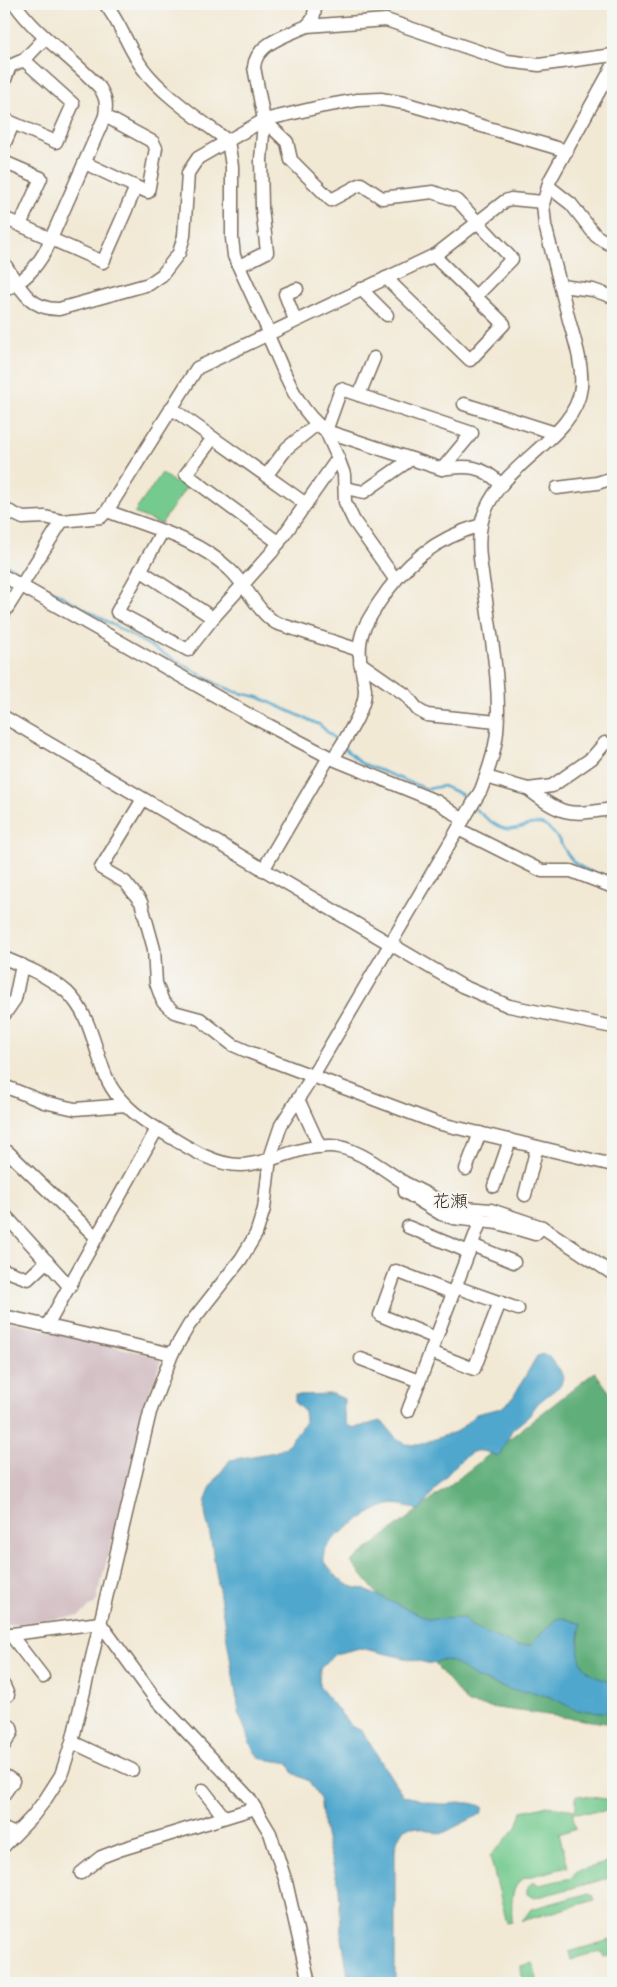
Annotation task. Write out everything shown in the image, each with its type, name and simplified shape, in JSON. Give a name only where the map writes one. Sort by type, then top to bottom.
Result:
[{"type":"street","points":[[4,290],[17,285],[37,267],[85,163],[105,116],[107,105],[106,96],[100,88],[25,19],[15,4]]},
{"type":"street","points":[[105,4],[124,32],[138,62],[149,75],[183,108],[228,141],[232,166],[232,238],[234,256],[269,332],[269,338],[289,385],[321,428],[338,458],[344,474],[345,502],[354,521],[395,579]]},
{"type":"street","points":[[307,26],[312,20],[316,4]]},
{"type":"street","points":[[239,266],[267,252],[262,208],[261,160],[264,120],[254,67],[255,58],[260,50],[307,26],[386,20],[506,61],[539,65],[613,55]]},
{"type":"street","points":[[4,82],[10,66],[24,60],[45,38]]},
{"type":"street","points":[[4,145],[9,121],[56,142],[73,104],[24,60]]},
{"type":"street","points":[[4,1846],[10,1832],[32,1817],[60,1775],[72,1742],[150,1412],[172,1354],[189,1326],[241,1259],[256,1234],[264,1209],[270,1158],[276,1137],[466,816],[486,777],[497,734],[497,722],[495,664],[480,551],[481,525],[500,484],[555,433],[570,416],[579,398],[581,386],[578,355],[545,225],[543,202],[548,186],[567,151],[609,86],[613,66]]},
{"type":"street","points":[[4,263],[17,285],[35,304],[46,309],[59,308],[150,284],[169,267],[179,253],[184,236],[188,173],[198,158],[264,120],[324,106],[381,99],[404,103],[567,151]]},
{"type":"street","points":[[85,163],[148,192],[156,148],[153,142],[105,116]]},
{"type":"street","points":[[264,120],[287,142],[291,160],[331,200],[361,184],[382,198],[433,192],[458,201],[512,259],[476,296]]},
{"type":"street","points":[[4,162],[41,178],[20,225]]},
{"type":"street","points":[[548,186],[571,204],[596,236],[613,246]]},
{"type":"street","points":[[4,218],[103,262],[136,187]]},
{"type":"street","points":[[4,509],[23,518],[45,517],[62,521],[101,517],[107,511],[158,433],[171,408],[197,368],[269,332],[434,256],[511,199],[543,202]]},
{"type":"street","points":[[386,278],[470,360],[504,324],[434,256]]},
{"type":"street","points":[[561,286],[593,290],[613,297]]},
{"type":"street","points":[[295,320],[285,294],[297,289]]},
{"type":"street","points":[[361,289],[387,315]]},
{"type":"street","points":[[359,395],[374,358]]},
{"type":"street","points":[[266,476],[287,448],[321,428],[341,388],[472,433],[442,469]]},
{"type":"street","points":[[464,404],[555,433]]},
{"type":"street","points":[[171,408],[306,504]]},
{"type":"street","points":[[321,428],[442,469],[455,467],[483,469],[500,484]]},
{"type":"street","points":[[213,438],[186,474],[279,543]]},
{"type":"street","points":[[162,532],[117,612],[188,650],[213,618],[279,543],[338,458]]},
{"type":"street","points":[[344,488],[364,492],[411,459]]},
{"type":"street","points":[[557,488],[597,483],[613,478]]},
{"type":"street","points":[[107,511],[162,532],[210,554],[244,584],[267,618],[360,656],[406,695],[418,710],[427,715],[497,722]]},
{"type":"street","points":[[4,613],[21,582],[62,521]]},
{"type":"street","points":[[263,870],[331,758],[350,731],[365,691],[360,656],[362,633],[395,579],[429,549],[466,529],[481,525]]},
{"type":"street","points":[[140,570],[213,618]]},
{"type":"street","points":[[4,576],[21,582],[251,716],[331,758],[438,802],[466,816],[542,871],[570,871],[613,888]]},
{"type":"street","points":[[4,718],[390,944],[488,999],[530,1011],[613,1027]]},
{"type":"street","points":[[486,777],[528,789],[539,789],[557,784],[571,771],[592,758],[609,743]]},
{"type":"street","points":[[528,789],[550,806],[572,814],[613,810]]},
{"type":"street","points":[[143,800],[100,868],[125,882],[141,902],[154,949],[156,983],[163,1002],[174,1012],[205,1022],[233,1044],[312,1077],[437,1122],[613,1166]]},
{"type":"street","points":[[4,958],[38,971],[68,993],[87,1021],[108,1080],[126,1106],[158,1129],[202,1154],[222,1162],[242,1165],[302,1149],[320,1147],[331,1146],[355,1153],[405,1183],[452,1207],[491,1210],[542,1227],[613,1274]]},
{"type":"street","points":[[4,1015],[15,999],[22,965]]},
{"type":"street","points":[[4,1086],[44,1102],[75,1109],[126,1106]]},
{"type":"street","points":[[298,1098],[320,1147]]},
{"type":"street","points":[[47,1326],[158,1129]]},
{"type":"street","points":[[466,1169],[480,1133]]},
{"type":"street","points":[[494,1186],[510,1140]]},
{"type":"street","points":[[525,1195],[537,1147]]},
{"type":"street","points":[[4,1155],[8,1152],[96,1237]]},
{"type":"street","points":[[405,1183],[405,1192],[441,1214],[453,1218],[480,1220],[535,1234],[542,1227]]},
{"type":"street","points":[[4,1214],[70,1287]]},
{"type":"street","points":[[408,1411],[480,1220]]},
{"type":"street","points":[[408,1227],[514,1262]]},
{"type":"street","points":[[4,1270],[28,1279],[47,1261]]},
{"type":"street","points":[[436,1338],[380,1315],[396,1271],[518,1309]]},
{"type":"street","points":[[431,1352],[474,1369],[500,1302]]},
{"type":"street","points":[[4,1316],[172,1354]]},
{"type":"street","points":[[361,1359],[419,1381]]},
{"type":"street","points":[[7,1635],[100,1624]]},
{"type":"street","points":[[100,1624],[154,1697],[224,1769],[255,1808],[270,1833],[279,1859],[309,1983]]},
{"type":"street","points":[[7,1635],[43,1677]]},
{"type":"street","points":[[4,1722],[11,1727],[12,1732],[4,1745]]},
{"type":"street","points":[[72,1742],[132,1770]]},
{"type":"street","points":[[4,1775],[13,1781],[4,1794]]},
{"type":"street","points":[[203,1790],[224,1817]]},
{"type":"street","points":[[80,1873],[101,1857],[255,1808]]},
{"type":"shaded area","points":[[4,1320],[159,1357],[161,1360],[147,1403],[96,1602],[79,1616],[4,1625]]},
{"type":"green space","points":[[162,473],[175,483],[181,475],[190,482],[161,524],[134,513]]},
{"type":"green space","points":[[595,1372],[613,1397],[613,1724],[468,1704],[351,1562]]},
{"type":"green space","points":[[576,1795],[613,1800],[613,1811],[572,1813],[576,1828],[559,1834],[568,1867],[524,1878],[519,1882],[512,1898],[512,1922],[507,1923],[490,1856],[517,1827],[522,1811],[545,1806],[576,1810]]},
{"type":"green space","points":[[613,1861],[613,1877],[535,1898],[527,1894],[530,1885],[535,1882],[539,1885],[571,1878],[577,1871]]},
{"type":"green space","points":[[589,1893],[593,1895],[595,1900],[522,1921],[531,1909]]},
{"type":"green space","points":[[610,1940],[613,1956],[604,1958],[601,1951],[571,1959],[569,1952]]},
{"type":"green space","points":[[533,1963],[538,1983],[522,1983],[521,1966]]},
{"type":"water","points":[[543,1354],[549,1356],[560,1370],[563,1377],[561,1385],[538,1403],[529,1416],[512,1430],[499,1456],[479,1451],[469,1454],[445,1477],[420,1511],[405,1506],[389,1505],[364,1517],[329,1544],[324,1553],[324,1562],[336,1576],[350,1586],[363,1589],[430,1619],[465,1618],[471,1626],[516,1646],[532,1645],[556,1619],[563,1618],[581,1624],[579,1655],[586,1669],[592,1674],[613,1683],[613,1713],[576,1710],[550,1697],[532,1692],[512,1690],[477,1678],[451,1661],[441,1660],[432,1664],[360,1648],[335,1654],[320,1669],[319,1686],[351,1726],[362,1731],[403,1796],[434,1803],[472,1803],[483,1807],[481,1814],[441,1834],[417,1827],[410,1827],[401,1833],[395,1850],[395,1983],[349,1983],[341,1931],[339,1887],[325,1836],[320,1799],[309,1781],[293,1773],[289,1763],[264,1759],[255,1753],[240,1718],[206,1518],[206,1500],[213,1484],[230,1460],[275,1452],[286,1447],[305,1422],[304,1411],[295,1403],[295,1395],[333,1394],[344,1399],[347,1425],[356,1427],[380,1421],[385,1424],[396,1438],[405,1444],[418,1445],[458,1431],[476,1414],[501,1408],[512,1399],[537,1356]]},
{"type":"waterway","points":[[4,563],[25,575]]},
{"type":"waterway","points":[[32,579],[219,685],[236,692],[258,697],[320,725],[338,742]]},
{"type":"waterway","points":[[344,748],[361,763],[427,789],[443,786],[461,794],[468,804]]},
{"type":"waterway","points":[[474,808],[490,821],[503,828],[512,829],[531,824],[545,826],[554,833],[574,862],[588,870],[613,879]]},
{"type":"district","name":"花瀬","points":[[450,1201]]}]
